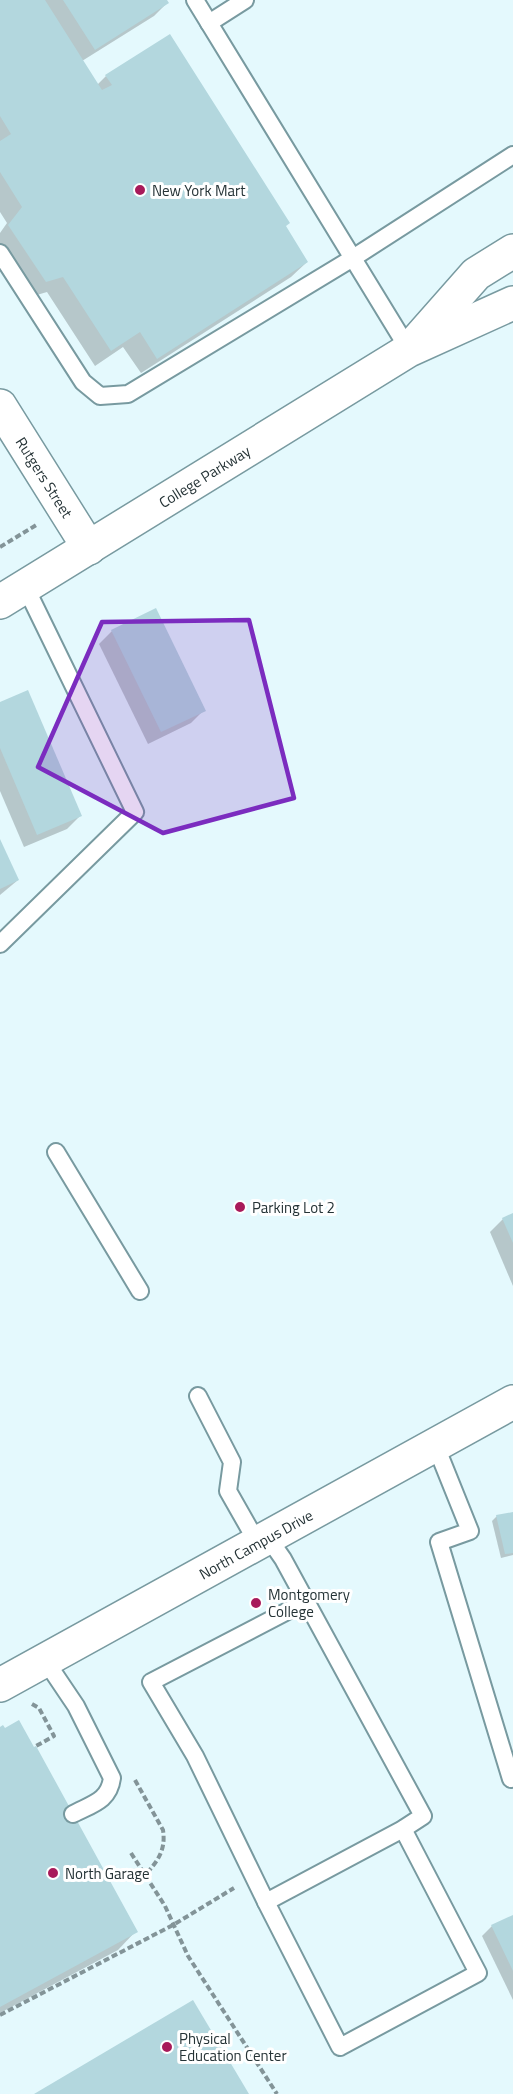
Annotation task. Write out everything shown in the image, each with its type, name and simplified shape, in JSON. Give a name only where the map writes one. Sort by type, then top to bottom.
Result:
[{"type":"street","name":"College Parkway","points":[[409,350],[476,274],[513,251]]},
{"type":"street","name":"College Parkway","points":[[13,594],[409,350],[513,303]]},
{"type":"street","name":"Rutgers Street","points":[[0,406],[89,548]]},
{"type":"street","name":"North Campus Drive","points":[[0,1685],[513,1402]]},
{"type":"lane","points":[[195,0],[409,350]]},
{"type":"lane","points":[[209,23],[245,0]]},
{"type":"lane","points":[[0,254],[83,382],[100,396],[128,394],[353,258],[513,155]]},
{"type":"lane","points":[[0,944],[135,812],[13,594]]},
{"type":"lane","points":[[56,1152],[140,1291]]},
{"type":"lane","points":[[198,1396],[232,1462],[228,1491],[262,1539],[283,1559],[423,1816],[266,1902]]},
{"type":"lane","points":[[435,1444],[470,1531],[439,1542],[512,1779]]},
{"type":"lane","points":[[305,1602],[152,1682],[195,1756],[340,2047],[478,1973],[403,1829]]},
{"type":"lane","points":[[45,1660],[76,1706],[112,1778],[109,1793],[73,1814]]},
{"type":"path","points":[[0,547],[64,509]]},
{"type":"path","points":[[28,1702],[39,1708],[54,1737],[36,1746]]},
{"type":"path","points":[[131,1853],[165,1906],[188,1956],[278,2094]]},
{"type":"path","points":[[0,2015],[173,1925],[253,1876]]},
{"type":"highlighted area","points":[[249,620],[294,798],[163,833],[38,767],[102,622]]},
{"type":"building","name":"New York Mart","points":[[0,0],[45,0],[102,90],[112,85],[105,75],[170,34],[290,223],[286,226],[308,262],[157,359],[140,332],[111,351],[63,277],[46,282],[8,225],[22,207],[0,172],[0,141],[11,134],[0,116]]},
{"type":"building","points":[[63,0],[167,0],[169,3],[95,50]]},
{"type":"building","points":[[156,608],[206,711],[161,732],[111,630]]},
{"type":"building","points":[[28,690],[82,816],[37,835],[0,748],[0,702]]},
{"type":"building","points":[[0,839],[19,880],[0,889]]},
{"type":"building","points":[[513,1213],[513,1243],[502,1218]]},
{"type":"building","points":[[513,1512],[513,1553],[505,1554],[496,1515]]},
{"type":"building","name":"North Garage","points":[[19,1720],[34,1747],[36,1746],[138,1932],[0,2007],[0,1727],[3,1725],[5,1728]]},
{"type":"building","points":[[513,1915],[513,1971],[491,1925]]},
{"type":"building","name":"Physical Education Center","points":[[193,2000],[249,2094],[34,2094]]},
{"type":"place","name":"New York Mart","points":[[140,190]]},
{"type":"place","name":"Parking Lot 2","points":[[240,1207]]},
{"type":"place","name":"Montgomery College","points":[[256,1603]]},
{"type":"place","name":"North Garage","points":[[53,1873]]},
{"type":"place","name":"Physical Education Center","points":[[167,2047]]}]
